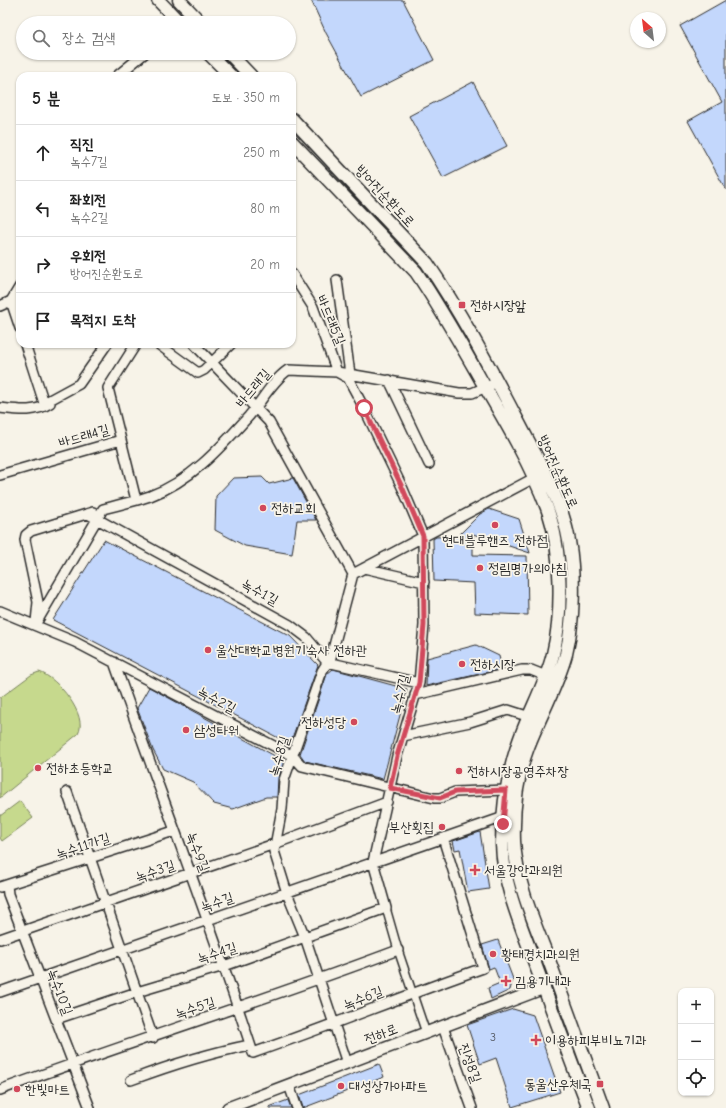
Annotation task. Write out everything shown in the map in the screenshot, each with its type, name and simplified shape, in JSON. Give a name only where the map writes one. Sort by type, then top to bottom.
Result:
[{"type":"main road","points":[[158,0],[173,16]]},
{"type":"main road","points":[[179,0],[194,16]]},
{"type":"main road","points":[[215,60],[227,72]]},
{"type":"main road","points":[[236,60],[247,72]]},
{"type":"main road","name":"방어진순환도로","points":[[296,123],[427,263],[444,288],[497,381],[545,473],[560,508],[569,542],[573,600],[571,632],[562,667],[528,748],[521,769],[515,815],[514,842],[516,861],[525,898],[603,1108]]},
{"type":"main road","name":"방어진순환도로","points":[[296,147],[416,272],[433,296],[486,388],[534,478],[548,510],[556,543],[560,600],[552,656],[546,676],[518,745],[506,790],[502,844],[504,864],[513,903],[589,1108]]},
{"type":"street","points":[[187,16],[191,13]]},
{"type":"street","points":[[122,72],[136,60]]},
{"type":"street","points":[[337,280],[350,374]]},
{"type":"street","name":"바드래5길","points":[[296,283],[313,308],[338,372]]},
{"type":"street","points":[[0,306],[16,301]]},
{"type":"street","points":[[26,348],[44,403],[79,384]]},
{"type":"street","points":[[0,408],[25,411],[41,409],[79,384],[104,348]]},
{"type":"street","name":"바드래4길","points":[[0,474],[121,440],[108,388],[133,348]]},
{"type":"street","points":[[164,348],[198,373],[212,363],[227,348]]},
{"type":"street","points":[[198,348],[269,422],[353,574],[534,478]]},
{"type":"street","name":"바드래길","points":[[35,625],[38,602],[26,535],[31,531],[151,495],[190,474],[216,453],[288,370],[338,372],[459,393],[472,393],[486,388],[497,381]]},
{"type":"street","name":"녹수7길","points":[[338,372],[348,378],[403,489],[423,536],[424,625],[419,683],[403,736],[373,862],[398,950],[426,1033]]},
{"type":"street","points":[[388,380],[429,464]]},
{"type":"street","points":[[121,440],[136,500]]},
{"type":"street","points":[[0,611],[35,625],[103,509]]},
{"type":"street","name":"녹수1길","points":[[88,514],[290,625],[306,637],[327,662]]},
{"type":"street","points":[[364,568],[424,582]]},
{"type":"street","name":"녹수8길","points":[[347,1063],[320,980],[287,892],[274,851],[277,843],[282,809],[284,780],[322,671],[330,657],[353,574]]},
{"type":"street","name":"녹수2길","points":[[35,625],[75,642],[293,756],[302,766],[390,788],[440,798],[455,792],[506,790]]},
{"type":"street","name":"녹수9길","points":[[114,662],[174,831],[209,920],[251,1049]]},
{"type":"street","points":[[327,662],[419,683]]},
{"type":"street","points":[[416,695],[522,670],[531,670],[546,676]]},
{"type":"street","points":[[403,736],[470,722],[508,710],[530,717]]},
{"type":"street","points":[[67,792],[153,1038]]},
{"type":"street","name":"녹수3길","points":[[0,939],[277,843],[387,802]]},
{"type":"street","name":"녹수길","points":[[0,992],[504,816]]},
{"type":"street","name":"녹수11가길","points":[[4,886],[174,831]]},
{"type":"street","name":"녹수6길","points":[[131,1080],[183,1061],[215,1052],[251,1049],[334,1024],[413,993],[483,968],[443,838]]},
{"type":"street","name":"녹수10길","points":[[4,886],[90,1108]]},
{"type":"street","name":"녹수4길","points":[[56,1019],[137,992],[224,966],[386,908]]},
{"type":"street","name":"녹수5길","points":[[0,1090],[73,1063],[153,1038],[320,980],[398,950]]},
{"type":"street","name":"전하로","points":[[228,1108],[544,988]]},
{"type":"street","name":"진성8길","points":[[442,1027],[472,1108]]},
{"type":"street","points":[[289,1085],[297,1108]]},
{"type":"green space","points":[[39,672],[54,681],[69,698],[79,717],[80,726],[78,734],[0,798],[0,698],[31,675]]},
{"type":"green space","points":[[20,801],[33,818],[2,841],[0,838],[0,816]]},
{"type":"building","points":[[311,0],[403,0],[434,60],[361,97],[326,33]]},
{"type":"building","points":[[726,0],[726,190],[688,121],[722,102],[680,26]]},
{"type":"building","points":[[473,82],[507,146],[443,178],[409,116]]},
{"type":"building","name":"전하교회","points":[[262,477],[269,484],[293,478],[316,520],[297,520],[292,554],[245,546],[215,530],[216,496],[233,478]]},
{"type":"building","name":"정림명가의아침","points":[[489,509],[519,519],[530,553],[473,534],[473,555],[527,556],[528,615],[475,613],[474,583],[434,581],[433,539],[436,537],[458,536],[480,514]]},
{"type":"building","name":"울산대학교병원기숙사 전하관","points":[[104,540],[290,636],[318,665],[290,744],[53,620]]},
{"type":"building","name":"전하시장","points":[[476,645],[499,656],[502,669],[426,686],[427,658]]},
{"type":"building","name":"전하성당","points":[[333,669],[407,689],[383,779],[305,761],[300,754],[327,674]]},
{"type":"building","name":"삼성타워","points":[[149,687],[284,761],[278,778],[277,797],[266,797],[233,809],[214,804],[193,782],[163,769],[153,750],[137,708]]},
{"type":"building","name":"서울강안과의원","points":[[480,832],[489,889],[468,892],[460,849],[455,850],[453,841]]},
{"type":"building","points":[[498,940],[513,979],[510,990],[491,999],[488,988],[500,983],[494,967],[489,969],[482,945]]},
{"type":"building","points":[[513,1009],[533,1015],[560,1092],[512,1107],[496,1058],[480,1064],[467,1025]]},
{"type":"building","name":"대성상가아파트","points":[[379,1064],[384,1077],[303,1108],[299,1095]]},
{"type":"building","points":[[288,1100],[291,1108],[269,1108],[269,1107]]},
{"type":"place","name":"전하시장앞","points":[[462,305]]},
{"type":"place","name":"전하교회","points":[[263,508]]},
{"type":"place","name":"현대블루핸즈 전하점","points":[[495,525]]},
{"type":"place","name":"정림명가의아침","points":[[480,568]]},
{"type":"place","name":"울산대학교병원기숙사 전하관","points":[[208,650]]},
{"type":"place","name":"전하시장","points":[[462,664]]},
{"type":"place","name":"전하성당","points":[[354,722]]},
{"type":"place","name":"삼성타워","points":[[186,730]]},
{"type":"place","name":"전하초등학교","points":[[38,768]]},
{"type":"place","name":"전하시장공영주차장","points":[[459,771]]},
{"type":"place","name":"부산횟집","points":[[442,827]]},
{"type":"place","name":"서울강안과의원","points":[[475,870]]},
{"type":"place","name":"황태경치과의원","points":[[493,954]]},
{"type":"place","name":"김용기내과","points":[[506,981]]},
{"type":"place","name":"이용하피부비뇨기과","points":[[536,1040]]},
{"type":"place","name":"동울산우체국","points":[[600,1084]]},
{"type":"place","name":"대성상가아파트","points":[[341,1086]]},
{"type":"place","name":"한빛마트","points":[[17,1089]]},
{"type":"route","points":[[364,408],[403,489],[423,536],[424,625],[419,683],[397,756],[390,788],[424,794],[434,798],[440,798],[455,792],[506,790],[503,824]]}]
